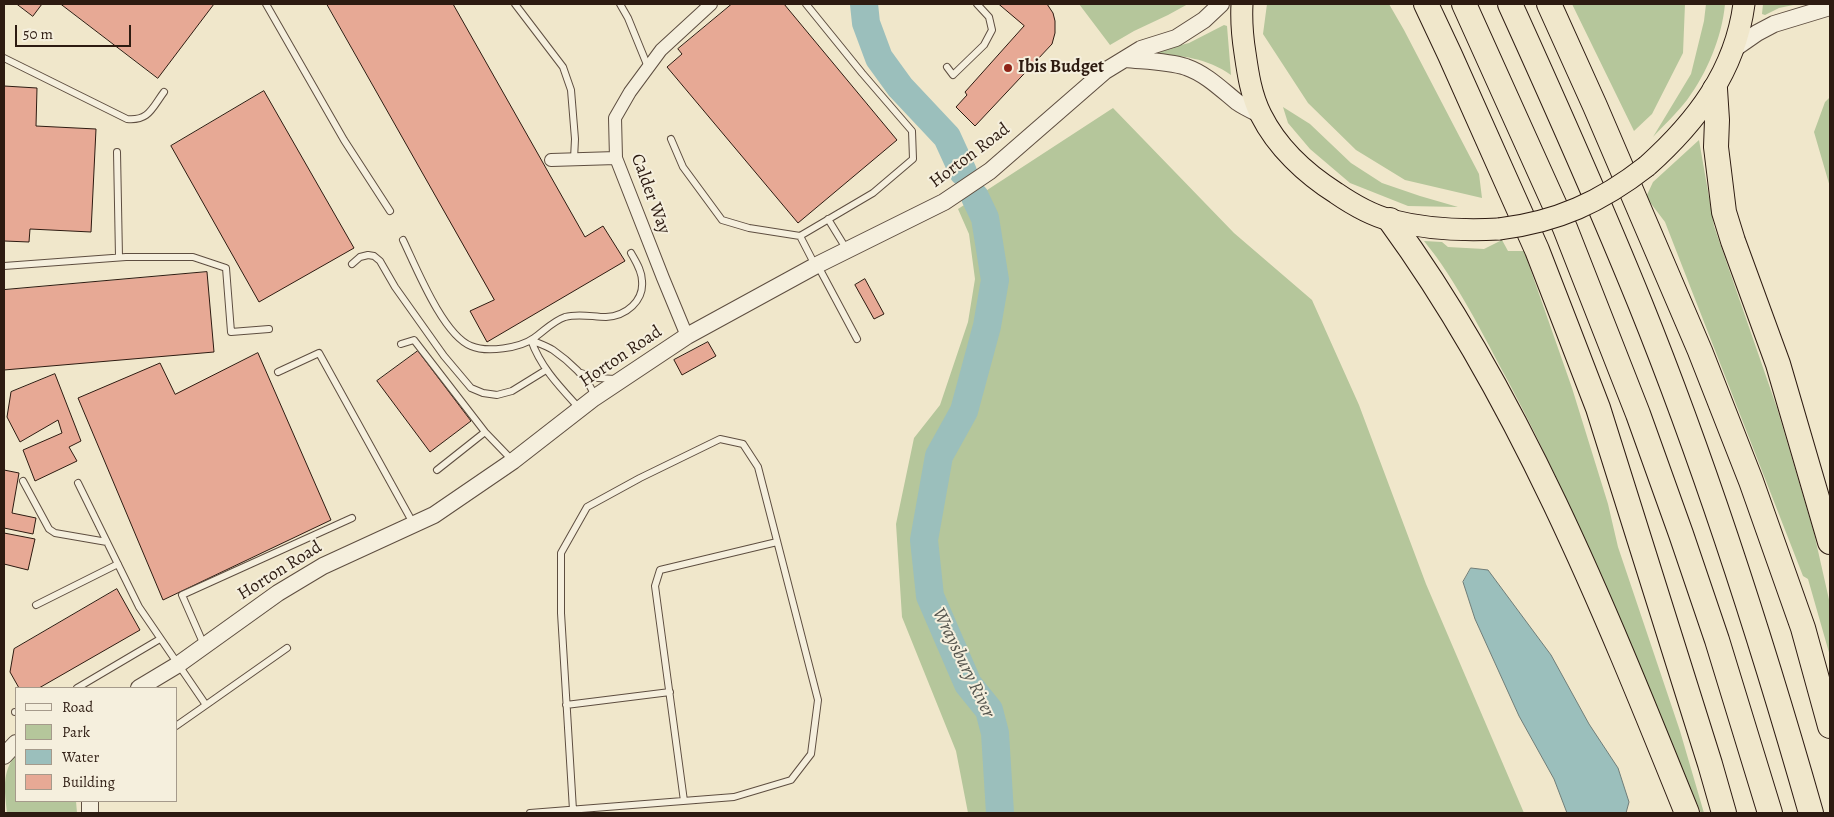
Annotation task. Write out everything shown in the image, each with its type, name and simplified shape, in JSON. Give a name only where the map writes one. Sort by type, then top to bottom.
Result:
[{"type":"highway","points":[[1242,4],[1241,27],[1247,74],[1261,115],[1289,154],[1317,181],[1345,199],[1376,215],[1390,220],[1450,229],[1500,228],[1527,225],[1563,215],[1607,195],[1647,166],[1674,141],[1715,89],[1734,49],[1744,4]]},
{"type":"highway","points":[[1426,4],[1537,250],[1598,408],[1724,813]]},
{"type":"highway","points":[[1464,4],[1565,228],[1638,414],[1714,632],[1770,813]]},
{"type":"highway","points":[[1510,4],[1571,137],[1640,304],[1681,410],[1756,631],[1811,813]]},
{"type":"highway","points":[[1549,4],[1599,115],[1700,352],[1751,481],[1803,628],[1830,726]]},
{"type":"highway","points":[[1715,89],[1716,147],[1724,212],[1778,364],[1830,542]]},
{"type":"highway","points":[[1390,220],[1415,254],[1490,378],[1544,483],[1596,596],[1687,813]]},
{"type":"street","name":"Calder Way","points":[[687,336],[662,278],[616,158],[615,118],[630,92],[661,50],[711,4]]},
{"type":"street","name":"Horton Road","points":[[141,687],[179,664],[278,592],[323,566],[434,515],[513,461],[594,398],[687,336],[816,266],[944,202],[990,171],[1105,71],[1141,50],[1176,38],[1204,20],[1221,4]]},
{"type":"street","points":[[1734,49],[1774,24],[1830,7]]},
{"type":"street","points":[[1124,59],[1186,67],[1220,87],[1239,103],[1261,115]]},
{"type":"street","points":[[551,160],[616,158]]},
{"type":"street","points":[[4,756],[15,742]]},
{"type":"lane","points":[[266,4],[344,140],[390,211]]},
{"type":"lane","points":[[515,4],[563,66],[571,90],[575,139],[574,159]]},
{"type":"lane","points":[[620,4],[628,18],[648,66]]},
{"type":"lane","points":[[671,139],[683,167],[722,220],[749,228],[800,236],[873,193],[913,160],[912,132],[806,4]]},
{"type":"lane","points":[[947,67],[953,75],[984,45],[992,30],[989,17],[977,4]]},
{"type":"lane","points":[[4,58],[127,119],[145,118],[164,92]]},
{"type":"lane","points":[[117,152],[119,257]]},
{"type":"lane","points":[[828,219],[847,250]]},
{"type":"lane","points":[[800,236],[856,339]]},
{"type":"lane","points":[[403,240],[441,316],[462,341],[476,348],[494,350],[531,340],[557,321],[566,317],[574,315],[616,316],[629,310],[638,298],[643,282],[639,268],[631,253]]},
{"type":"lane","points":[[352,264],[360,257],[368,255],[374,256],[380,262],[395,287],[439,348],[471,388],[483,393],[497,395],[512,391],[546,370]]},
{"type":"lane","points":[[4,266],[119,257],[193,257],[226,268],[231,332],[268,329]]},
{"type":"lane","points":[[401,344],[414,340],[484,432],[513,461]]},
{"type":"lane","points":[[531,340],[537,356],[546,370],[581,410]]},
{"type":"lane","points":[[531,340],[552,349],[578,371],[591,385],[594,398]]},
{"type":"lane","points":[[278,372],[319,354],[414,524]]},
{"type":"lane","points":[[578,371],[598,378],[623,379]]},
{"type":"lane","points":[[437,470],[484,432]]},
{"type":"lane","points":[[530,813],[573,810],[734,797],[791,780],[811,754],[818,700],[758,467],[743,444],[720,439],[640,478],[587,507],[560,553],[561,613],[573,810]]},
{"type":"lane","points":[[23,481],[49,529],[55,533],[107,542]]},
{"type":"lane","points":[[78,483],[139,607],[206,705]]},
{"type":"lane","points":[[204,646],[182,595],[352,518]]},
{"type":"lane","points":[[684,801],[655,586],[660,570],[778,542]]},
{"type":"lane","points":[[36,605],[118,564]]},
{"type":"lane","points":[[78,687],[160,639]]},
{"type":"lane","points":[[178,725],[287,648]]},
{"type":"lane","points":[[566,706],[670,692]]},
{"type":"green space","points":[[1079,4],[1188,4],[1110,45]]},
{"type":"green space","points":[[1267,4],[1389,4],[1479,174],[1482,198],[1405,180],[1356,150],[1308,103],[1263,34]]},
{"type":"green space","points":[[1572,4],[1685,4],[1683,53],[1652,114],[1634,131]]},
{"type":"green space","points":[[1706,4],[1725,4],[1717,42],[1701,78],[1687,100],[1653,137],[1691,74],[1704,21]]},
{"type":"green space","points":[[1763,4],[1798,4],[1779,8],[1765,15],[1762,14]]},
{"type":"green space","points":[[1224,25],[1227,26],[1231,75],[1199,60],[1165,55],[1141,55],[1189,43]]},
{"type":"green space","points":[[1830,97],[1830,187],[1814,132],[1825,102]]},
{"type":"green space","points":[[1283,107],[1310,124],[1351,163],[1382,183],[1458,207],[1408,206],[1350,183],[1310,149],[1288,123]]},
{"type":"green space","points":[[1113,108],[1234,233],[1312,300],[1359,405],[1426,584],[1524,813],[968,813],[956,751],[902,617],[896,524],[914,438],[940,405],[968,322],[975,279],[969,234],[958,209]]},
{"type":"green space","points":[[1699,140],[1714,226],[1777,408],[1814,533],[1830,604],[1830,656],[1808,579],[1803,576],[1665,222],[1646,197],[1653,182]]},
{"type":"green space","points":[[1502,240],[1508,251],[1524,251],[1572,388],[1608,504],[1618,547],[1680,731],[1704,813],[1701,813],[1656,704],[1561,486],[1469,309],[1448,273],[1424,241],[1442,242],[1448,247],[1484,249]]},
{"type":"green space","points":[[15,756],[15,802],[76,802],[77,813],[7,813],[5,782],[11,762]]},
{"type":"water","points":[[1471,568],[1488,570],[1551,655],[1589,724],[1618,768],[1629,802],[1626,813],[1567,813],[1554,779],[1519,716],[1475,619],[1463,582]]},
{"type":"building","points":[[17,4],[42,4],[33,16]]},
{"type":"building","points":[[61,4],[214,4],[158,78]]},
{"type":"building","points":[[327,4],[453,4],[585,237],[603,226],[625,261],[487,342],[470,311],[494,300]]},
{"type":"building","points":[[732,4],[784,4],[897,140],[798,223],[667,67],[682,54],[678,49]]},
{"type":"building","name":"Ibis Budget","points":[[999,4],[1047,4],[1053,13],[1055,33],[1052,44],[975,126],[956,107],[967,95],[965,92],[1024,26]]},
{"type":"building","points":[[4,86],[37,88],[36,126],[96,129],[91,232],[30,229],[29,242],[4,241]]},
{"type":"building","points":[[264,91],[354,248],[259,302],[171,146]]},
{"type":"building","points":[[207,272],[214,352],[4,370],[4,290]]},
{"type":"building","points":[[865,279],[884,314],[874,319],[855,285]]},
{"type":"building","points":[[708,342],[716,356],[682,375],[674,360]]},
{"type":"building","points":[[418,351],[471,421],[430,452],[377,381]]},
{"type":"building","points":[[258,353],[331,520],[163,600],[78,398],[160,363],[175,394]]},
{"type":"building","points":[[55,374],[81,441],[69,447],[77,461],[35,481],[23,450],[62,433],[58,420],[20,442],[7,417],[11,392]]},
{"type":"building","points":[[4,470],[19,473],[12,513],[36,518],[33,534],[4,528]]},
{"type":"building","points":[[4,533],[35,539],[28,570],[4,564]]},
{"type":"building","points":[[117,589],[140,630],[41,687],[18,687],[10,672],[14,649]]},
{"type":"waterway","name":"Wraysbury River","points":[[864,4],[866,23],[879,58],[900,87],[947,137],[963,172]]},
{"type":"waterway","name":"Wraysbury River","points":[[975,197],[985,218],[995,280],[987,326],[964,411],[939,456],[924,540],[930,596],[968,684],[989,710],[995,733],[1000,813]]},
{"type":"place","name":"Ibis Budget","points":[[1008,68]]}]
